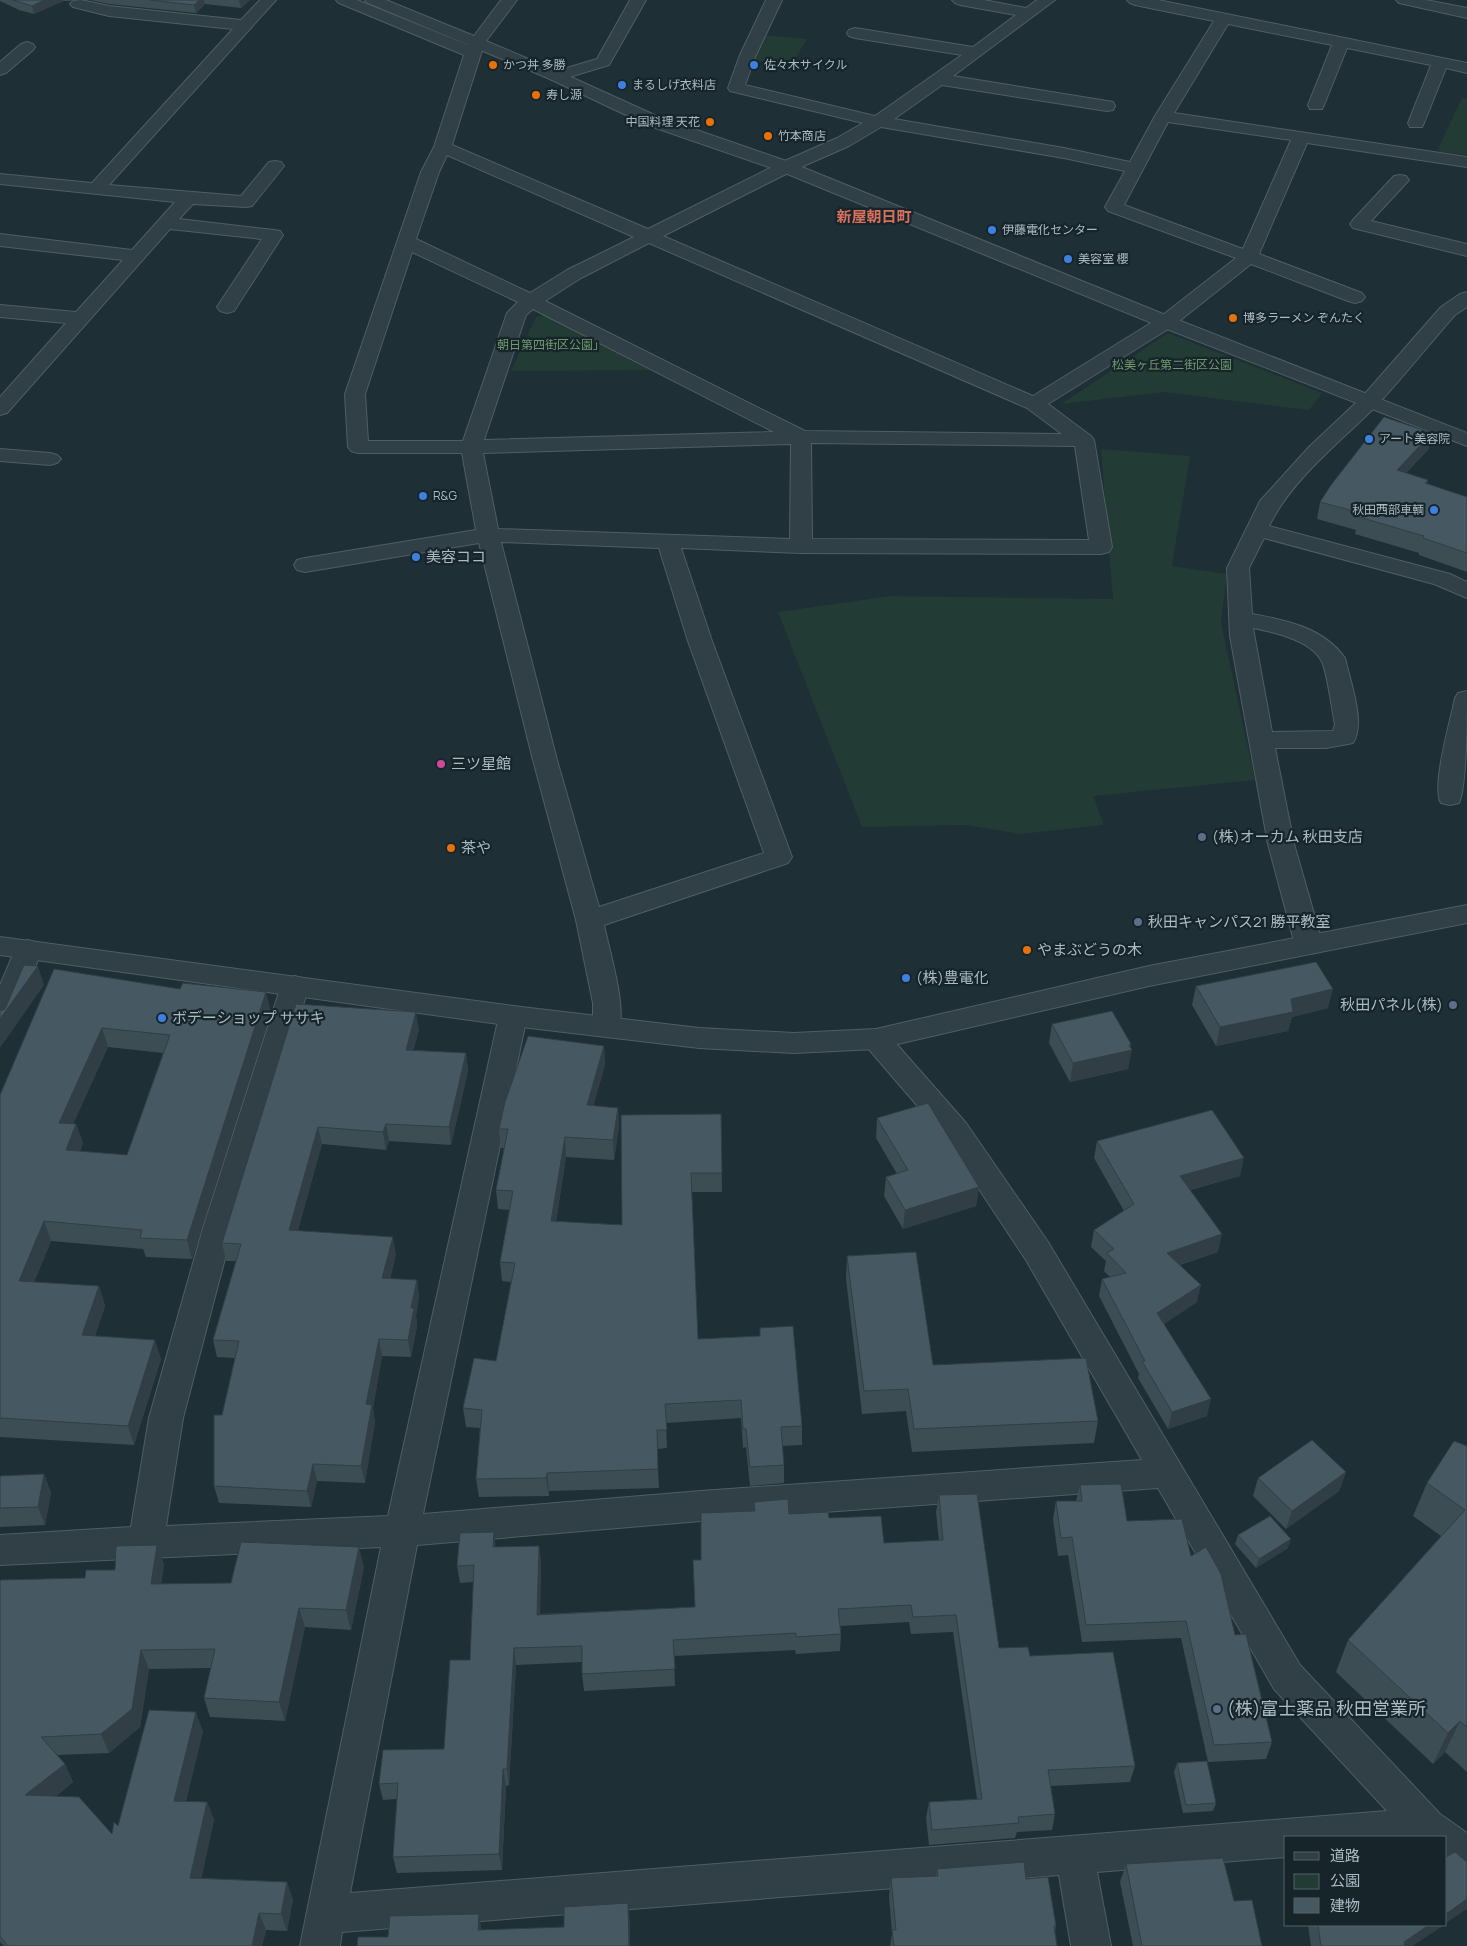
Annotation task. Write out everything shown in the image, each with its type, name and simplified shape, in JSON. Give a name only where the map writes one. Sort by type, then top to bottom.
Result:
[{"type":"street","points":[[96,189],[268,0]]},
{"type":"street","points":[[344,0],[556,76],[653,121],[786,168],[1166,322],[1467,440]]},
{"type":"street","points":[[373,0],[474,48]]},
{"type":"street","points":[[509,0],[474,48],[443,147],[430,172],[355,394],[358,447],[471,447],[801,438],[1084,440]]},
{"type":"street","points":[[556,76],[603,62],[638,0]]},
{"type":"street","points":[[774,0],[748,55],[736,88],[877,121],[1064,153],[1134,168]]},
{"type":"street","points":[[960,0],[1028,13]]},
{"type":"street","points":[[607,1027],[607,1003],[589,920],[545,760],[488,535],[471,447],[517,314],[531,301],[574,274],[842,142],[898,109],[1047,0]]},
{"type":"street","points":[[1135,0],[1467,68]]},
{"type":"street","points":[[1404,0],[1467,13]]},
{"type":"street","points":[[78,4],[109,11],[245,25]]},
{"type":"street","points":[[1224,18],[1163,116],[1114,207],[1355,297]]},
{"type":"street","points":[[855,33],[975,52]]},
{"type":"street","points":[[1316,105],[1341,42]]},
{"type":"street","points":[[0,70],[27,46]]},
{"type":"street","points":[[1416,123],[1440,62]]},
{"type":"street","points":[[938,79],[1107,106]]},
{"type":"street","points":[[1163,116],[1467,162]]},
{"type":"street","points":[[1034,404],[1166,322],[1249,257],[1301,137]]},
{"type":"street","points":[[305,565],[488,535],[801,546],[1101,547],[1084,440],[1034,404],[443,147]]},
{"type":"street","points":[[0,179],[246,202],[275,166]]},
{"type":"street","points":[[1400,180],[1359,224],[1467,250]]},
{"type":"street","points":[[0,409],[188,198]]},
{"type":"street","points":[[166,223],[274,236],[227,307]]},
{"type":"street","points":[[0,240],[136,256]]},
{"type":"street","points":[[407,242],[531,301],[801,438]]},
{"type":"street","points":[[1309,945],[1281,844],[1261,740],[1242,636],[1238,568],[1268,506],[1316,450],[1370,401],[1448,311],[1467,298]]},
{"type":"street","points":[[0,311],[80,318]]},
{"type":"street","points":[[0,379],[24,382]]},
{"type":"street","points":[[801,438],[801,546]]},
{"type":"street","points":[[0,455],[50,459]]},
{"type":"street","points":[[1257,529],[1442,579],[1467,591]]},
{"type":"street","points":[[589,920],[780,857],[700,641],[668,542]]},
{"type":"street","points":[[1241,619],[1280,626],[1316,640],[1333,658],[1347,724],[1344,738],[1326,740],[1261,740]]},
{"type":"street","points":[[1450,797],[1450,777],[1467,698]]},
{"type":"street","points":[[0,946],[513,1016],[699,1038],[794,1043],[876,1039],[1140,978],[1467,914]]},
{"type":"street","points":[[0,1020],[28,950]]},
{"type":"street","points":[[146,1542],[166,1418],[218,1228],[296,986]]},
{"type":"street","points":[[513,1016],[402,1531],[324,1930],[1076,1854],[1284,1838]]},
{"type":"street","points":[[876,1039],[956,1131],[1037,1251],[1287,1677],[1438,1835]]},
{"type":"street","points":[[0,1550],[402,1531],[701,1506],[1166,1473]]},
{"type":"street","points":[[1364,1836],[1438,1835]]},
{"type":"street","points":[[1447,1842],[1467,1857]]},
{"type":"street","points":[[1076,1854],[1091,1946]]},
{"type":"green space","points":[[764,35],[807,39],[792,64],[751,60]]},
{"type":"green space","points":[[1462,98],[1467,99],[1467,155],[1437,151]]},
{"type":"green space","name":"朝日第四街区公園」","points":[[546,315],[649,370],[511,371],[536,317]]},
{"type":"green space","name":"松美ヶ丘第二街区公園","points":[[1168,333],[1322,393],[1309,410],[1164,392],[1061,404]]},
{"type":"green space","points":[[1101,449],[1190,456],[1172,566],[1227,574],[1221,623],[1255,780],[1093,796],[1104,825],[1021,834],[966,825],[862,827],[778,612],[890,596],[1113,599]]},
{"type":"building","points":[[13,0],[44,0],[32,6]]},
{"type":"building","points":[[150,0],[199,0],[194,5]]},
{"type":"building","points":[[1384,417],[1432,433],[1397,470],[1428,480],[1425,483],[1467,497],[1467,553],[1423,538],[1424,536],[1359,517],[1361,513],[1320,502]]},
{"type":"building","points":[[1316,962],[1333,989],[1291,999],[1293,1012],[1220,1027],[1196,986]]},
{"type":"building","points":[[24,965],[38,966],[0,1019],[0,1011],[5,1009]]},
{"type":"building","points":[[54,969],[180,989],[183,983],[266,992],[187,1240],[140,1238],[142,1230],[44,1221],[19,1281],[99,1286],[82,1335],[155,1340],[128,1426],[0,1418],[0,1095]],"holes":[[[102,1028],[170,1035],[127,1155],[66,1150],[76,1124],[59,1123]]]},
{"type":"building","points":[[296,1004],[416,1012],[406,1050],[466,1053],[449,1127],[386,1124],[383,1132],[318,1127],[289,1230],[393,1237],[382,1278],[417,1280],[411,1308],[414,1308],[408,1340],[379,1339],[366,1404],[372,1405],[361,1466],[313,1464],[307,1491],[214,1486],[214,1415],[222,1415],[239,1341],[213,1340],[241,1244],[222,1243]]},
{"type":"building","points":[[1112,1011],[1131,1044],[1129,1045],[1132,1050],[1073,1063],[1052,1024]]},
{"type":"building","points":[[528,1036],[604,1046],[587,1105],[618,1108],[613,1140],[565,1137],[551,1221],[622,1225],[621,1115],[721,1114],[722,1173],[691,1173],[698,1339],[760,1336],[760,1328],[793,1326],[802,1426],[781,1427],[784,1465],[750,1467],[746,1429],[743,1429],[741,1400],[665,1404],[667,1430],[657,1430],[658,1469],[547,1473],[546,1478],[476,1479],[482,1410],[463,1408],[474,1358],[496,1361],[515,1263],[500,1262],[513,1191],[496,1190],[508,1129],[499,1129],[505,1102]]},
{"type":"building","points":[[928,1103],[979,1187],[905,1210],[886,1177],[908,1170],[877,1118]]},
{"type":"building","points":[[1212,1110],[1244,1158],[1180,1176],[1222,1234],[1167,1253],[1201,1285],[1157,1313],[1211,1399],[1172,1412],[1142,1361],[1145,1361],[1102,1279],[1126,1273],[1107,1253],[1114,1249],[1094,1230],[1134,1204],[1097,1141]]},
{"type":"building","points":[[916,1252],[933,1365],[1086,1358],[1098,1421],[914,1429],[908,1389],[864,1391],[847,1256]]},
{"type":"building","points":[[1312,1440],[1346,1472],[1292,1511],[1258,1478]]},
{"type":"building","points":[[1454,1441],[1467,1446],[1467,1727],[1460,1721],[1448,1733],[1348,1640],[1465,1510],[1427,1483]]},
{"type":"building","points":[[44,1474],[38,1507],[0,1508],[0,1476]]},
{"type":"building","points":[[1121,1484],[1127,1521],[1182,1519],[1191,1556],[1206,1547],[1221,1574],[1235,1635],[1246,1634],[1272,1742],[1214,1745],[1186,1621],[1086,1625],[1072,1537],[1061,1538],[1056,1501],[1082,1501],[1080,1485]]},
{"type":"building","points":[[977,1494],[999,1648],[1028,1647],[1030,1656],[1113,1652],[1135,1766],[1048,1770],[1055,1814],[1018,1817],[1019,1823],[932,1830],[929,1802],[982,1799],[956,1615],[913,1617],[911,1605],[838,1609],[841,1634],[796,1637],[796,1633],[673,1640],[675,1669],[582,1674],[582,1646],[514,1648],[507,1769],[503,1769],[499,1854],[393,1857],[398,1783],[379,1784],[383,1750],[444,1749],[450,1660],[470,1660],[474,1565],[457,1566],[460,1533],[494,1532],[493,1547],[539,1546],[537,1615],[695,1607],[693,1560],[701,1560],[701,1513],[755,1511],[754,1502],[788,1499],[789,1514],[828,1512],[829,1518],[881,1516],[884,1543],[943,1540],[939,1495]]},
{"type":"building","points":[[1270,1516],[1291,1539],[1259,1559],[1238,1535]]},
{"type":"building","points":[[241,1542],[359,1547],[346,1610],[299,1608],[279,1702],[204,1698],[215,1649],[141,1650],[132,1709],[101,1734],[41,1737],[65,1764],[25,1795],[79,1797],[112,1834],[114,1822],[118,1826],[149,1710],[196,1712],[174,1801],[207,1802],[190,1878],[287,1882],[281,1914],[259,1913],[252,1946],[8,1946],[0,1936],[0,1580],[85,1578],[86,1570],[115,1570],[116,1546],[157,1545],[151,1584],[231,1583]]},
{"type":"building","points":[[1207,1761],[1216,1803],[1186,1805],[1177,1763]]},
{"type":"building","points":[[1455,1852],[1467,1862],[1467,1899],[1447,1913],[1447,1856]]},
{"type":"building","points":[[1223,1858],[1234,1901],[1252,1900],[1262,1946],[1142,1946],[1126,1864]]},
{"type":"building","points":[[1024,1862],[1026,1879],[1048,1877],[1056,1926],[1054,1926],[1057,1946],[894,1946],[892,1930],[896,1930],[891,1878],[938,1876],[937,1869]]},
{"type":"building","points":[[628,1903],[629,1946],[357,1946],[358,1937],[388,1937],[390,1916],[479,1914],[478,1930],[564,1927],[564,1907]]},
{"type":"building","points":[[1318,1926],[1428,1926],[1404,1942],[1405,1946],[1321,1946]]},
{"type":"place","name":"かつ丼 多勝","points":[[493,65]]},
{"type":"place","name":"佐々木サイクル","points":[[754,65]]},
{"type":"place","name":"まるしげ衣料店","points":[[622,85]]},
{"type":"place","name":"寿し源","points":[[536,95]]},
{"type":"place","name":"中国料理 天花","points":[[710,122]]},
{"type":"place","name":"竹本商店","points":[[768,136]]},
{"type":"place","name":"伊藤電化センター","points":[[992,230]]},
{"type":"place","name":"美容室 櫻","points":[[1068,259]]},
{"type":"place","name":"博多ラーメン ぞんたく","points":[[1233,318]]},
{"type":"place","name":"アート美容院","points":[[1369,439]]},
{"type":"place","name":"R&G","points":[[423,496]]},
{"type":"place","name":"秋田西部車輌","points":[[1434,510]]},
{"type":"place","name":"美容ココ","points":[[416,557]]},
{"type":"place","name":"三ツ星館","points":[[441,764]]},
{"type":"place","name":"(株)オーカム 秋田支店","points":[[1202,837]]},
{"type":"place","name":"茶や","points":[[451,848]]},
{"type":"place","name":"秋田キャンパス21 勝平教室","points":[[1138,922]]},
{"type":"place","name":"やまぶどうの木","points":[[1027,950]]},
{"type":"place","name":"(株)豊電化","points":[[906,978]]},
{"type":"place","name":"秋田パネル(株)","points":[[1453,1005]]},
{"type":"place","name":"ボデーショップ ササキ","points":[[162,1018]]},
{"type":"place","name":"(株)富士薬品 秋田営業所","points":[[1217,1709]]},
{"type":"district","name":"新屋朝日町","points":[[874,217]]}]
